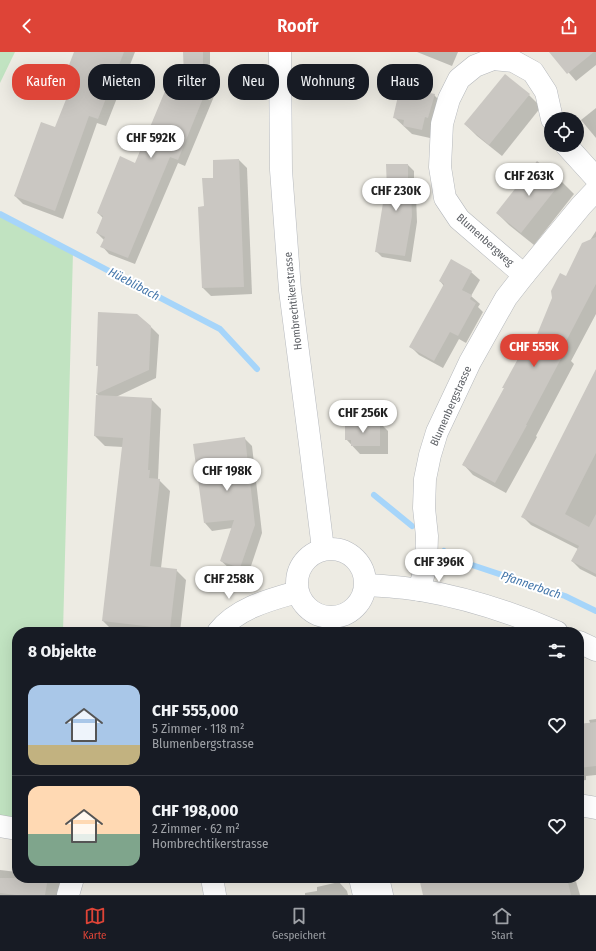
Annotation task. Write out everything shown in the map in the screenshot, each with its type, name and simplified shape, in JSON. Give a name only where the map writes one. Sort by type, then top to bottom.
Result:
[{"type":"street","name":"Hombrechtikerstrasse","points":[[280,52],[281,170],[290,290],[323,549]]},
{"type":"street","name":"Blumenbergweg","points":[[524,275],[459,219],[445,198],[440,167],[442,124],[449,99],[459,79],[475,66],[493,59],[513,61],[533,72],[546,92],[550,112]]},
{"type":"street","points":[[572,152],[596,178]]},
{"type":"street","name":"Blumenbergstrasse","points":[[419,590],[426,566],[427,536],[424,508],[425,479],[437,432],[470,362],[506,298],[581,206],[596,190]]},
{"type":"street","points":[[334,548],[353,556],[360,564],[366,585],[361,600],[348,622],[342,616],[318,623],[302,602],[297,592],[296,581],[299,570],[304,561],[323,549],[334,548]]},
{"type":"street","points":[[366,585],[419,590],[464,599],[514,614],[545,627]]},
{"type":"street","points":[[222,627],[240,613],[265,601],[297,592]]},
{"type":"street","points":[[584,644],[596,650]]},
{"type":"street","points":[[584,806],[596,808]]},
{"type":"street","points":[[0,826],[12,828]]},
{"type":"street","points":[[68,895],[72,883]]},
{"type":"street","points":[[213,883],[215,895]]},
{"type":"street","points":[[361,883],[364,895]]},
{"type":"street","points":[[379,883],[382,895]]},
{"type":"green space","points":[[0,52],[15,52],[0,83]]},
{"type":"green space","points":[[0,214],[73,252],[63,627],[12,627],[12,828],[0,826]]},
{"type":"building","points":[[74,52],[124,52],[119,64],[88,64],[88,100],[105,100],[98,119],[89,116],[55,211],[14,196],[41,122],[55,127],[66,100],[80,100],[80,64],[69,64]]},
{"type":"building","points":[[183,52],[203,52],[203,64],[184,64]]},
{"type":"building","points":[[549,52],[594,52],[567,74]]},
{"type":"building","points":[[505,74],[530,94],[489,145],[464,124]]},
{"type":"building","points":[[433,94],[435,94],[428,118],[425,117],[422,130],[403,126],[404,120],[393,118],[397,100],[433,100]]},
{"type":"building","points":[[163,96],[163,100],[202,100],[178,160],[170,157],[128,258],[100,247],[105,237],[96,233],[103,216],[97,213],[120,156],[135,163]]},
{"type":"building","points":[[239,159],[244,287],[202,288],[198,207],[204,206],[202,178],[213,178],[213,160]]},
{"type":"building","points":[[537,161],[562,181],[521,233],[496,213]]},
{"type":"building","points":[[386,164],[408,164],[408,178],[413,178],[410,190],[411,189],[412,216],[405,256],[375,252],[383,203],[383,190],[387,190]]},
{"type":"building","points":[[596,237],[596,284],[561,351],[564,353],[495,483],[462,465],[531,335],[536,337],[552,298],[551,291],[560,273],[566,276],[582,243]]},
{"type":"building","points":[[451,259],[472,271],[462,290],[472,295],[470,299],[476,303],[458,336],[450,332],[434,361],[409,347],[444,284],[439,281]]},
{"type":"building","points":[[98,312],[137,314],[151,326],[149,370],[96,394],[98,366],[96,366]]},
{"type":"building","points":[[596,369],[596,453],[565,514],[589,527],[596,514],[596,574],[571,561],[579,546],[521,517]]},
{"type":"building","points":[[96,395],[152,398],[148,470],[150,470],[149,478],[160,479],[150,566],[177,569],[170,627],[153,627],[102,621],[123,438],[94,436]]},
{"type":"building","points":[[345,422],[380,422],[380,446],[351,446],[351,440],[345,440]]},
{"type":"building","points":[[245,437],[255,525],[240,568],[220,561],[234,520],[204,523],[193,444]]},
{"type":"building","points":[[596,722],[596,766],[584,767],[584,723]]},
{"type":"building","points":[[0,878],[12,878],[12,883],[47,883],[45,895],[16,895],[0,893]]},
{"type":"building","points":[[420,883],[568,883],[571,895],[423,895]]},
{"type":"waterway","name":"Hüeblibach","points":[[0,214],[220,329],[257,369]]},
{"type":"waterway","name":"Pfannerbach","points":[[374,495],[412,526]]},
{"type":"waterway","name":"Pfannerbach","points":[[444,551],[454,559],[565,596],[596,611]]}]
